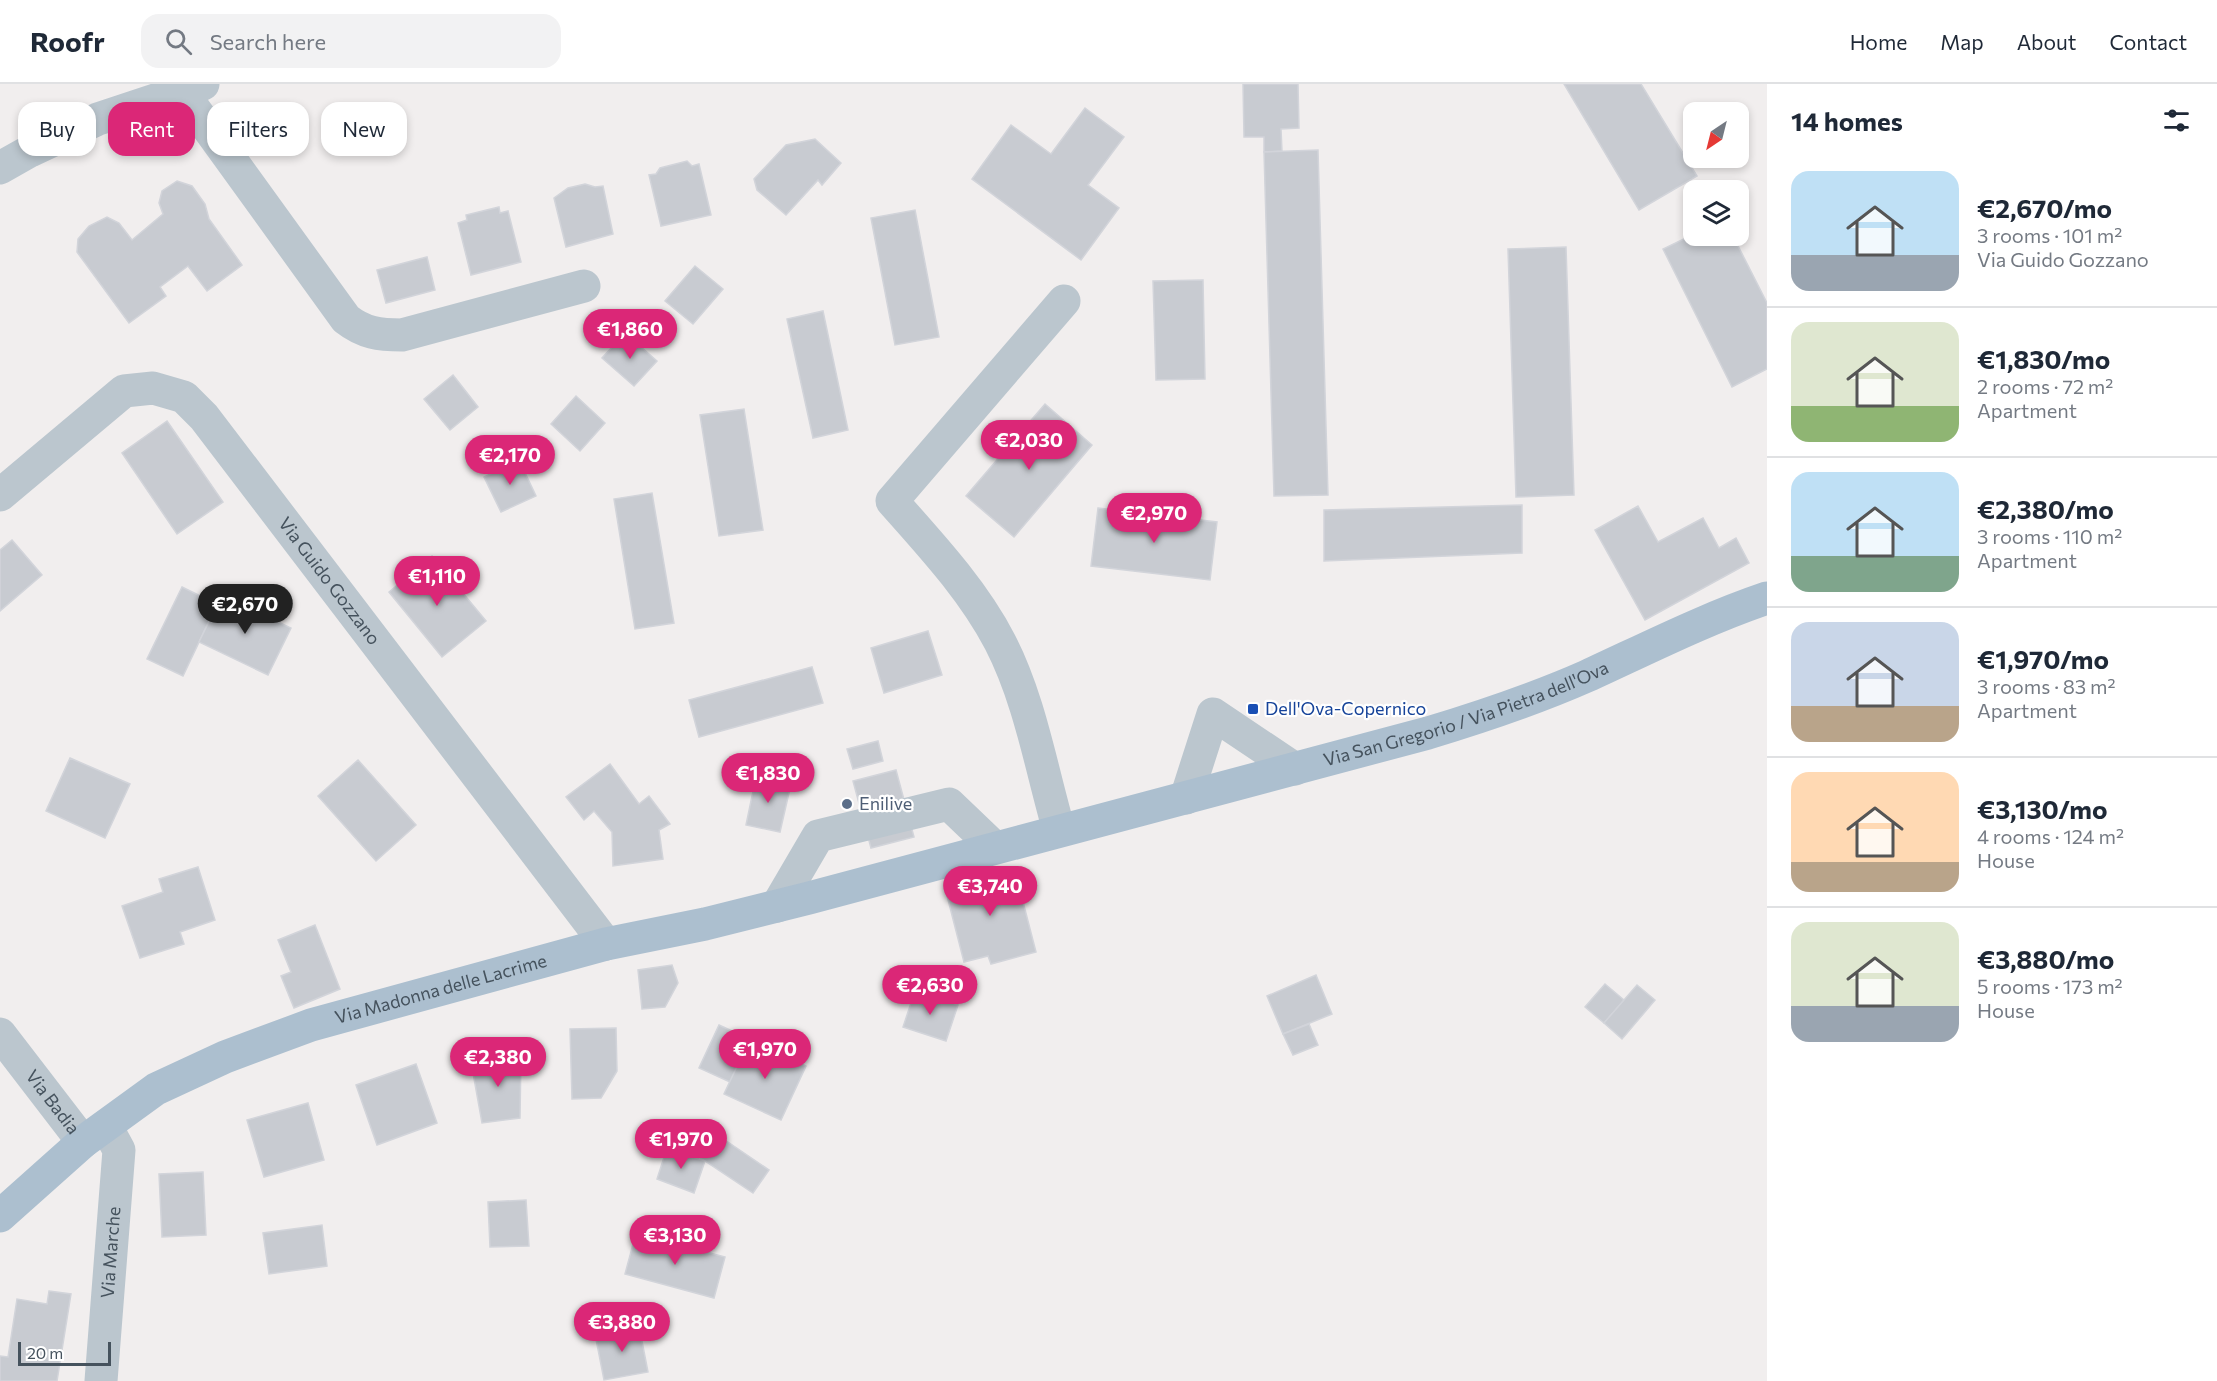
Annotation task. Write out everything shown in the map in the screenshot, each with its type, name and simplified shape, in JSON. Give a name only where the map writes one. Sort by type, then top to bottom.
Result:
[{"type":"main road","name":"Via San Gregorio / Via Pietra dell'Ova","points":[[1059,830],[1295,769],[1490,714],[1584,677],[1739,608],[1767,598]]},
{"type":"main road","name":"Via Madonna delle Lacrime","points":[[0,1216],[94,1134],[156,1089],[225,1057],[310,1025],[606,944],[777,906],[1059,830]]},
{"type":"street","points":[[0,168],[98,119],[193,88],[346,319],[361,330],[381,335],[402,335],[584,286]]},
{"type":"street","points":[[1059,830],[1018,685],[1000,641],[960,579],[892,501],[1064,301]]},
{"type":"street","name":"Via Guido Gozzano","points":[[0,495],[124,392],[153,388],[184,397],[204,417],[606,944]]},
{"type":"street","points":[[1171,802],[1213,714],[1295,769]]},
{"type":"street","points":[[777,906],[818,836],[949,804],[993,847]]},
{"type":"street","name":"Via Badia","points":[[0,1034],[94,1134]]},
{"type":"street","name":"Via Marche","points":[[94,1134],[119,1150],[101,1381]]},
{"type":"building","points":[[1243,84],[1298,84],[1299,128],[1281,129],[1282,151],[1264,152],[1264,137],[1244,137]]},
{"type":"building","points":[[1564,84],[1641,84],[1683,153],[1683,168],[1692,168],[1697,176],[1690,180],[1683,180],[1683,184],[1639,210]]},
{"type":"building","points":[[1085,108],[1124,137],[1088,185],[1119,208],[1081,260],[972,179],[1011,125],[1051,154]]},
{"type":"building","points":[[815,139],[841,163],[822,185],[818,180],[786,215],[757,190],[754,179],[786,145]]},
{"type":"building","points":[[1318,150],[1328,495],[1274,496],[1264,152]]},
{"type":"building","points":[[687,161],[692,166],[699,164],[711,215],[661,226],[649,175],[656,174],[660,168]]},
{"type":"building","points":[[177,181],[192,186],[205,204],[209,219],[242,265],[207,291],[188,266],[160,287],[166,296],[129,323],[77,252],[78,239],[89,226],[107,217],[119,223],[132,240],[163,214],[159,203],[162,191]]},
{"type":"building","points":[[585,184],[595,187],[603,186],[613,234],[566,247],[554,198],[568,188]]},
{"type":"building","points":[[499,207],[500,213],[508,211],[521,262],[471,275],[458,223],[467,220],[466,215]]},
{"type":"building","points":[[915,210],[939,337],[895,345],[871,218]]},
{"type":"building","points":[[1683,239],[1683,246],[1738,246],[1767,303],[1767,369],[1732,387],[1663,249]]},
{"type":"building","points":[[1566,247],[1574,495],[1516,497],[1508,249]]},
{"type":"building","points":[[427,257],[435,290],[386,303],[377,270]]},
{"type":"building","points":[[695,266],[723,289],[693,324],[665,301]]},
{"type":"building","points":[[1203,280],[1205,379],[1156,380],[1153,281]]},
{"type":"building","points":[[823,311],[848,430],[813,438],[787,319]]},
{"type":"building","points":[[625,333],[657,361],[634,386],[602,358]]},
{"type":"building","points":[[453,375],[478,407],[450,430],[424,399]]},
{"type":"building","points":[[576,396],[605,423],[580,451],[551,424]]},
{"type":"building","points":[[1045,404],[1092,445],[1014,537],[966,496]]},
{"type":"building","points":[[744,409],[763,530],[719,536],[700,415]]},
{"type":"building","points":[[167,421],[223,502],[177,534],[122,453]]},
{"type":"building","points":[[519,460],[536,496],[501,512],[484,477]]},
{"type":"building","points":[[652,493],[674,623],[635,629],[614,499]]},
{"type":"building","points":[[1522,505],[1522,553],[1324,561],[1324,510]]},
{"type":"building","points":[[1638,506],[1658,542],[1703,518],[1719,548],[1736,538],[1749,563],[1645,620],[1595,530]]},
{"type":"building","points":[[1098,508],[1217,522],[1210,580],[1091,566]]},
{"type":"building","points":[[12,540],[42,575],[0,611],[0,550]]},
{"type":"building","points":[[432,556],[486,621],[442,657],[389,592]]},
{"type":"building","points":[[182,587],[217,604],[183,676],[147,659]]},
{"type":"building","points":[[222,595],[291,628],[268,675],[199,642]]},
{"type":"building","points":[[928,631],[942,675],[884,693],[871,648]]},
{"type":"building","points":[[812,667],[823,703],[699,737],[689,700]]},
{"type":"building","points":[[878,741],[883,761],[853,769],[847,749]]},
{"type":"building","points":[[70,758],[130,784],[105,838],[46,811]]},
{"type":"building","points":[[358,760],[416,825],[376,861],[318,796]]},
{"type":"building","points":[[610,764],[639,804],[649,796],[670,824],[659,830],[663,859],[613,866],[612,832],[594,811],[584,820],[566,797]]},
{"type":"building","points":[[896,770],[914,837],[871,848],[853,781]]},
{"type":"building","points":[[756,777],[791,784],[780,832],[746,825]]},
{"type":"building","points":[[198,867],[215,920],[180,932],[184,944],[140,958],[122,906],[163,892],[159,879]]},
{"type":"building","points":[[1014,867],[1036,952],[991,964],[988,956],[964,962],[944,884]]},
{"type":"building","points":[[315,925],[340,989],[294,1008],[281,976],[291,972],[278,940]]},
{"type":"building","points":[[672,965],[678,983],[665,1007],[642,1009],[638,970]]},
{"type":"building","points":[[1316,975],[1332,1014],[1283,1034],[1267,996]]},
{"type":"building","points":[[1605,984],[1624,1000],[1604,1023],[1585,1007]]},
{"type":"building","points":[[1637,985],[1655,1000],[1622,1039],[1604,1023]]},
{"type":"building","points":[[915,991],[958,1005],[946,1041],[903,1027]]},
{"type":"building","points":[[1309,1024],[1318,1045],[1293,1055],[1283,1034]]},
{"type":"building","points":[[719,1025],[750,1039],[730,1082],[699,1068]]},
{"type":"building","points":[[616,1028],[617,1071],[601,1098],[572,1099],[570,1029]]},
{"type":"building","points":[[750,1039],[806,1066],[781,1120],[724,1094]]},
{"type":"building","points":[[521,1055],[520,1118],[482,1123],[471,1062]]},
{"type":"building","points":[[416,1064],[437,1123],[377,1145],[356,1085]]},
{"type":"building","points":[[308,1103],[324,1160],[264,1177],[247,1120]]},
{"type":"building","points":[[700,1123],[769,1170],[753,1193],[684,1147]]},
{"type":"building","points":[[667,1148],[705,1161],[694,1193],[657,1179]]},
{"type":"building","points":[[203,1172],[206,1235],[162,1237],[159,1174]]},
{"type":"building","points":[[526,1200],[529,1246],[490,1247],[488,1202]]},
{"type":"building","points":[[322,1225],[327,1266],[269,1274],[263,1233]]},
{"type":"building","points":[[636,1233],[725,1257],[714,1298],[625,1274]]},
{"type":"building","points":[[49,1291],[71,1294],[57,1381],[0,1381],[0,1356],[8,1357],[17,1299],[47,1304]]},
{"type":"building","points":[[639,1326],[648,1372],[604,1380],[595,1334]]},
{"type":"place","name":"Dell'Ova-Copernico","points":[[1253,709]]},
{"type":"place","name":"Enilive","points":[[847,804]]}]
